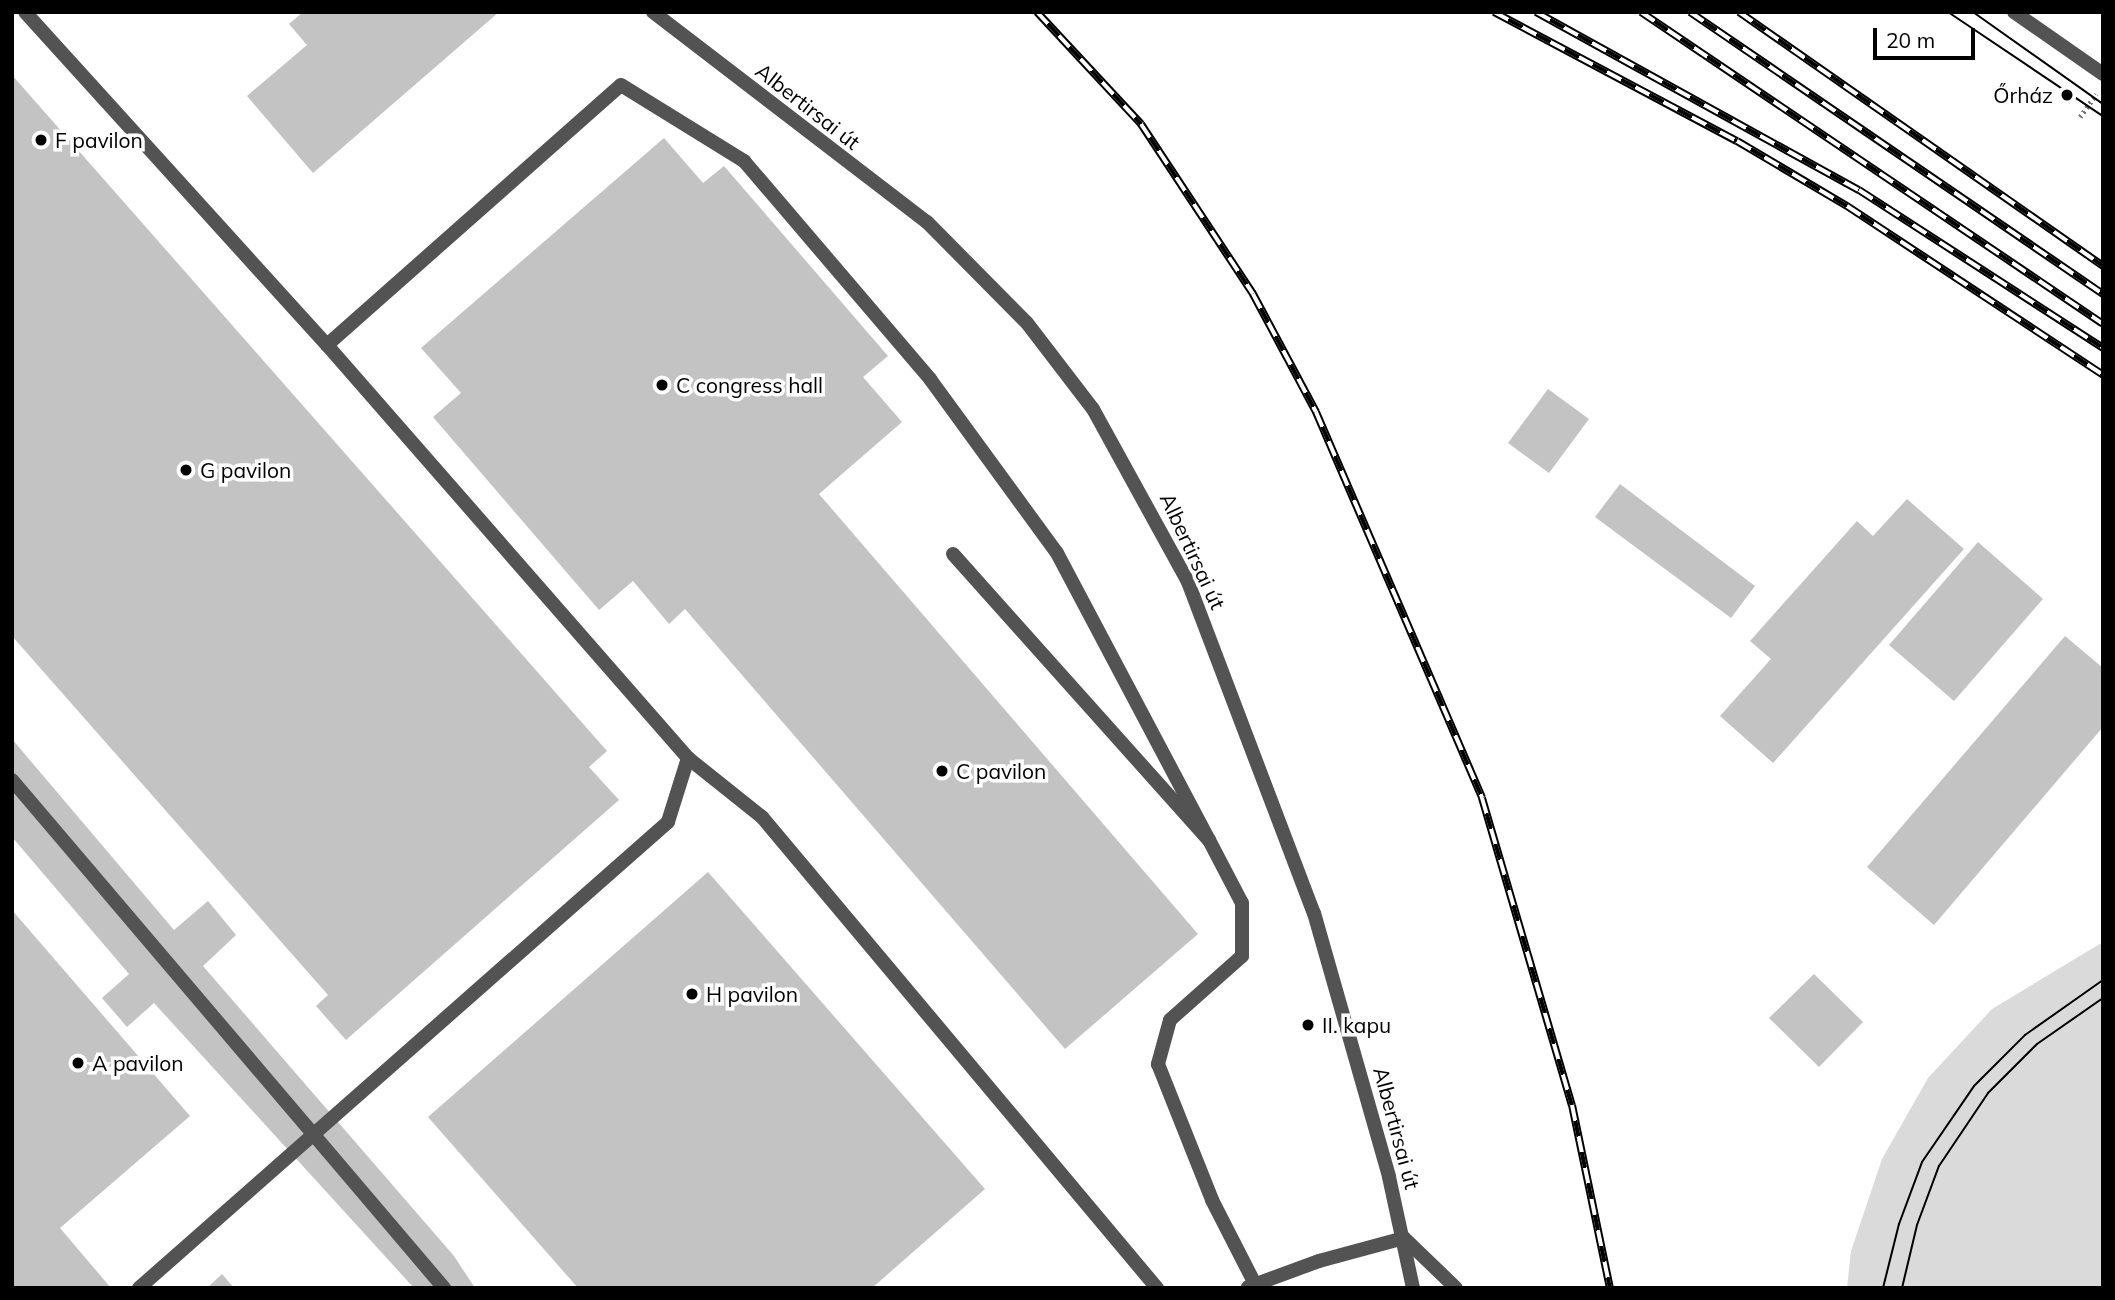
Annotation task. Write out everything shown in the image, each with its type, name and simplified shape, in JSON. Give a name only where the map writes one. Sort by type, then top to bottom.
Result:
[{"type":"street","points":[[25,12],[327,345],[688,758],[762,817],[1157,1288]]},
{"type":"street","name":"Albertirsai út","points":[[653,12],[926,222],[1027,323],[1093,410],[1188,582],[1243,720],[1314,913],[1404,1238],[1413,1288]]},
{"type":"street","points":[[2014,12],[2101,81]]},
{"type":"street","points":[[327,345],[621,85],[744,161],[930,379],[1057,553],[1242,903],[1242,956],[1170,1020],[1158,1064],[1212,1200],[1251,1286],[1404,1238],[1456,1288]]},
{"type":"street","points":[[953,554],[1209,840]]},
{"type":"street","points":[[139,1288],[668,822],[688,758]]},
{"type":"street","points":[[12,780],[444,1288]]},
{"type":"path","points":[[2080,117],[2101,81]]},
{"type":"shaded area","points":[[2103,942],[2103,1288],[1847,1288],[1851,1251],[1882,1159],[1928,1078],[1992,1009]]},
{"type":"building","points":[[303,12],[499,12],[313,173],[247,96],[307,45],[289,24]]},
{"type":"building","name":"G pavilon","points":[[12,75],[607,751],[589,767],[619,800],[346,1040],[316,1006],[328,995],[12,636]]},
{"type":"building","points":[[664,138],[703,183],[724,166],[888,356],[863,377],[902,422],[819,494],[1198,934],[1065,1049],[685,609],[669,624],[633,581],[599,610],[433,417],[461,393],[421,348]]},
{"type":"building","points":[[1548,389],[1589,419],[1549,473],[1508,443]]},
{"type":"building","points":[[1620,484],[1755,586],[1731,618],[1595,517]]},
{"type":"building","points":[[1907,499],[1964,549],[1773,763],[1720,716],[1771,659],[1750,641],[1857,521],[1873,536]]},
{"type":"building","points":[[1978,542],[2043,599],[1954,701],[1889,645]]},
{"type":"building","points":[[2065,636],[2103,668],[2103,727],[1934,925],[1867,867]]},
{"type":"building","points":[[12,739],[174,930],[208,901],[236,935],[203,966],[454,1256],[475,1288],[414,1288],[154,1003],[127,1027],[102,998],[129,974],[12,837]]},
{"type":"building","name":"H pavilon","points":[[708,872],[985,1189],[872,1288],[578,1288],[428,1117]]},
{"type":"building","name":"A pavilon","points":[[12,910],[190,1116],[60,1228],[111,1288],[12,1288]]},
{"type":"building","points":[[1814,974],[1863,1022],[1819,1067],[1769,1018]]},
{"type":"building","points":[[222,1274],[234,1288],[207,1288]]},
{"type":"tram line","points":[[1948,12],[2103,116]]},
{"type":"tram line","points":[[1973,12],[2103,104]]},
{"type":"tram line","points":[[1883,1288],[1899,1224],[1922,1162],[1974,1086],[2025,1035],[2103,980]]},
{"type":"tram line","points":[[1902,1288],[1917,1225],[1939,1166],[1988,1093],[2037,1044],[2103,998]]},
{"type":"railway","points":[[1037,12],[1141,124],[1253,294],[1316,412],[1482,798],[1572,1105],[1610,1288]]},
{"type":"railway","points":[[1494,12],[1737,141],[1847,206],[2103,375]]},
{"type":"railway","points":[[1536,12],[1859,190],[2103,348]]},
{"type":"railway","points":[[1641,12],[2103,324]]},
{"type":"railway","points":[[1690,12],[2103,294]]},
{"type":"railway","points":[[1739,12],[2103,266]]},
{"type":"place","name":"Őrház","points":[[2067,95]]},
{"type":"place","name":"F pavilon","points":[[41,140]]},
{"type":"place","name":"C congress hall","points":[[662,385]]},
{"type":"place","name":"G pavilon","points":[[186,470]]},
{"type":"place","name":"C pavilon","points":[[942,771]]},
{"type":"place","name":"H pavilon","points":[[692,994]]},
{"type":"place","name":"II. kapu","points":[[1308,1025]]},
{"type":"place","name":"A pavilon","points":[[78,1063]]}]
